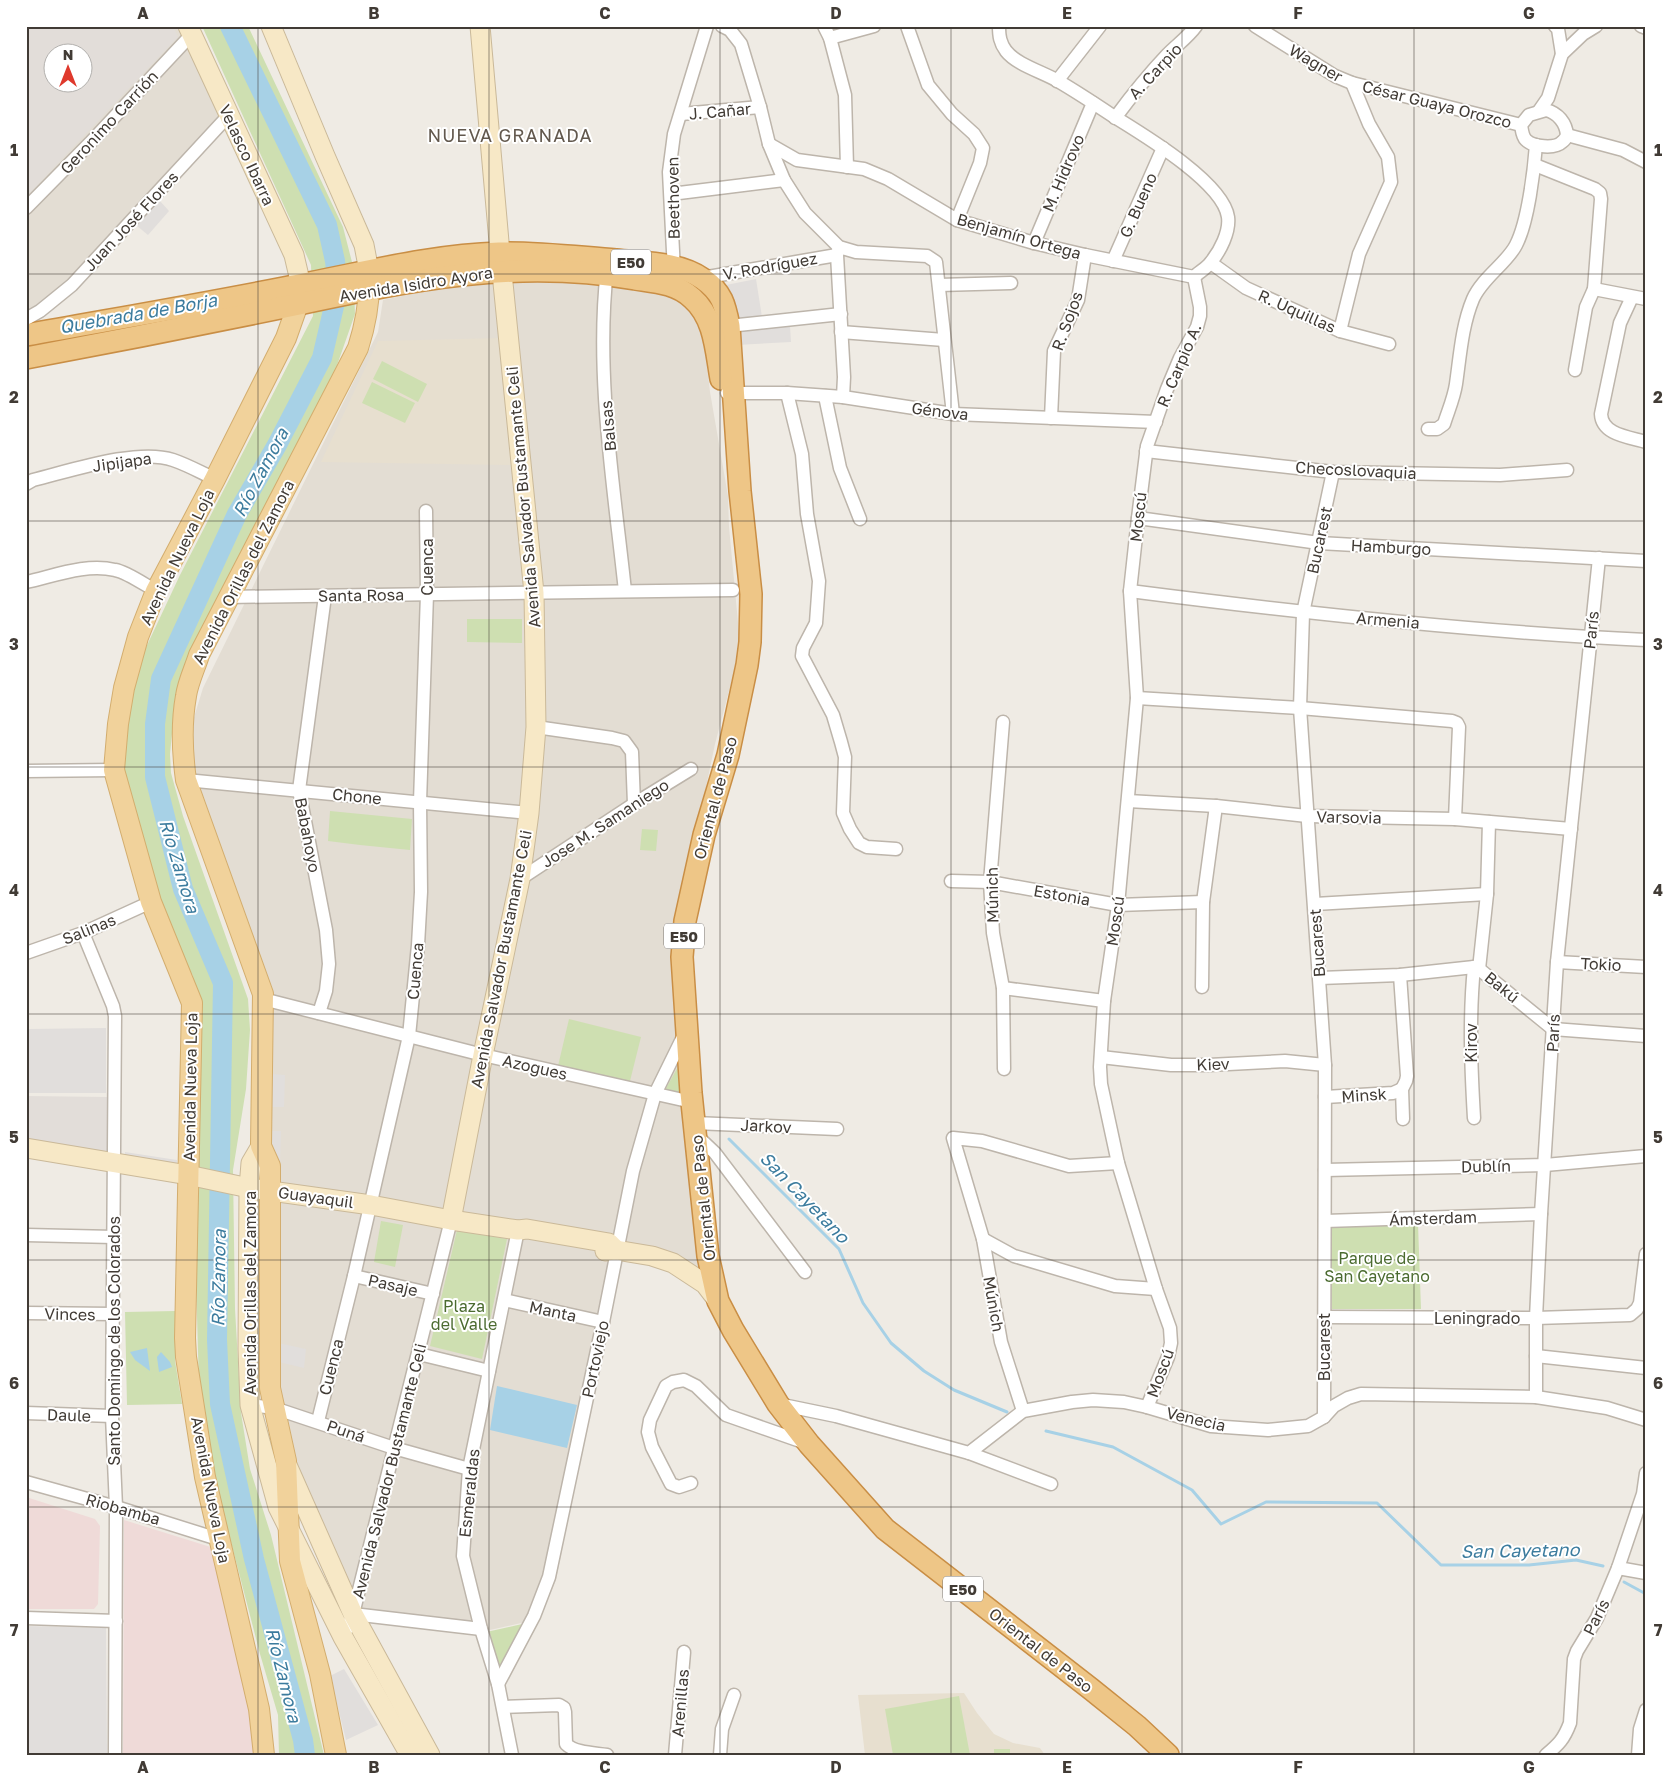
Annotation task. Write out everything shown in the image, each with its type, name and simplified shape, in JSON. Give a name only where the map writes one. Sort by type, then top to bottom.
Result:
[{"type":"highway","name":"Avenida Isidro Ayora","points":[[26,358],[367,280],[434,260],[608,267],[656,263],[673,276],[704,311],[711,327],[729,393]]},
{"type":"highway","name":"Avenida Isidro Ayora","points":[[673,276],[690,271],[715,288],[725,303],[730,326],[729,393],[733,445],[737,458]]},
{"type":"highway","name":"Avenida Isidro Ayora","points":[[26,335],[305,293]]},
{"type":"highway","name":"Oriental de Paso","points":[[737,458],[751,594],[750,642],[728,755],[704,835],[684,921],[682,957],[692,1102],[708,1256],[718,1301],[733,1330],[778,1404],[809,1444],[885,1529],[1091,1689],[1137,1726],[1168,1755]]},
{"type":"main road","points":[[271,26],[364,245],[367,280]]},
{"type":"main road","name":"Avenida Salvador Bustamante Celi","points":[[451,1220],[520,879],[529,813],[536,727],[534,593],[480,26]]},
{"type":"main road","name":"Velasco Ibarra","points":[[190,30],[294,255],[305,293]]},
{"type":"main road","name":"Avenida Orillas del Zamora","points":[[288,1528],[278,1507],[250,1405],[248,1349],[249,1188],[251,1163],[260,1146],[263,994],[186,780],[182,750],[182,728],[186,694],[199,655],[358,348],[364,328],[367,280]]},
{"type":"main road","name":"Avenida Nueva Loja","points":[[264,1755],[259,1709],[218,1539],[205,1476],[186,1357],[192,1003],[150,902],[114,770],[118,724],[124,688],[138,637],[156,591],[286,338],[305,293]]},
{"type":"main road","name":"Avenida Orillas del Zamora","points":[[260,1146],[270,1166],[270,1388],[286,1461],[290,1561],[320,1674],[336,1755]]},
{"type":"main road","name":"Guayaquil","points":[[26,1148],[249,1188],[371,1205],[518,1230],[526,1236],[607,1252],[616,1250],[652,1256],[673,1263],[705,1284],[718,1301]]},
{"type":"main road","points":[[286,1461],[353,1614],[430,1755]]},
{"type":"main road","points":[[288,1528],[343,1637],[410,1755]]},
{"type":"street","name":"Beethoven","points":[[673,276],[669,172],[674,134],[707,26]]},
{"type":"street","points":[[722,26],[730,30],[741,44],[769,144],[784,180],[805,213],[838,251],[844,377],[843,396]]},
{"type":"street","points":[[824,26],[830,38],[845,95],[847,167]]},
{"type":"street","points":[[830,38],[874,26]]},
{"type":"street","points":[[907,26],[928,85],[952,114],[974,134],[983,148],[980,163],[957,220]]},
{"type":"street","points":[[999,26],[1000,41],[1007,52],[1017,60],[1057,81],[1163,148],[1180,160],[1214,192],[1228,215],[1227,230],[1223,242],[1211,263],[1194,277]]},
{"type":"street","points":[[1057,81],[1100,26]]},
{"type":"street","name":"A. Carpio","points":[[1115,118],[1138,87],[1169,53],[1190,35],[1196,26]]},
{"type":"street","name":"Wagner","points":[[1255,26],[1335,76],[1352,83]]},
{"type":"street","points":[[1539,111],[1548,98],[1562,54],[1558,29],[1555,26]]},
{"type":"street","points":[[1562,54],[1583,34],[1596,26]]},
{"type":"street","points":[[1641,26],[1646,28]]},
{"type":"street","name":"Geronimo Carrión","points":[[26,208],[90,143],[190,30]]},
{"type":"street","points":[[1340,331],[1359,254],[1392,182],[1388,157],[1370,124],[1352,83]]},
{"type":"street","name":"César Guaya Orozco","points":[[1352,83],[1521,125]]},
{"type":"street","points":[[1548,98],[1554,112],[1566,126],[1567,135],[1562,143],[1550,146],[1527,142],[1521,125],[1529,115],[1546,110],[1554,112]]},
{"type":"street","name":"M. Hidrovo","points":[[1034,243],[1093,103]]},
{"type":"street","name":"J. Cañar","points":[[681,114],[760,107]]},
{"type":"street","name":"Juan José Flores","points":[[26,319],[40,312],[72,285],[229,116]]},
{"type":"street","points":[[1567,135],[1623,150],[1646,162]]},
{"type":"street","name":"Benjamín Ortega","points":[[769,144],[797,160],[864,169],[888,179],[957,220],[1034,243],[1113,262],[1194,277]]},
{"type":"street","points":[[1428,429],[1437,429],[1444,424],[1456,386],[1458,361],[1474,298],[1483,284],[1516,246],[1526,216],[1535,165],[1536,145]]},
{"type":"street","name":"G. Bueno","points":[[1113,262],[1163,148]]},
{"type":"street","points":[[1535,165],[1595,189],[1602,198],[1594,289],[1586,307],[1575,370]]},
{"type":"street","points":[[671,194],[784,180]]},
{"type":"street","points":[[838,251],[927,256],[936,262],[953,414]]},
{"type":"street","name":"V. Rodríguez","points":[[702,278],[838,251]]},
{"type":"street","name":"R. Sojos","points":[[1051,418],[1054,351],[1078,300],[1085,255]]},
{"type":"street","name":"R. Uquillas","points":[[1211,263],[1246,288],[1340,331],[1389,344]]},
{"type":"street","name":"Balsas","points":[[608,267],[603,322],[605,401],[625,591]]},
{"type":"street","name":"R. Carpio A.","points":[[1156,422],[1180,358],[1197,327],[1200,307],[1194,277]]},
{"type":"street","points":[[939,285],[1011,283]]},
{"type":"street","points":[[1594,289],[1646,299]]},
{"type":"street","points":[[1632,297],[1620,323],[1601,414],[1606,428],[1646,442]]},
{"type":"street","points":[[730,326],[841,314]]},
{"type":"street","points":[[841,332],[944,340]]},
{"type":"street","name":"Génova","points":[[729,393],[788,393],[843,396],[953,414],[1156,422]]},
{"type":"street","points":[[788,393],[802,454],[807,514],[819,581],[816,624],[803,648],[802,656],[833,715],[841,742],[845,757],[843,813],[850,829],[859,843],[867,847],[896,849]]},
{"type":"street","points":[[825,396],[840,468],[860,518]]},
{"type":"street","name":"Moscú","points":[[1147,1408],[1168,1358],[1171,1343],[1170,1328],[1156,1289],[1118,1163],[1101,1084],[1101,1057],[1104,1000],[1118,905],[1137,698],[1130,591],[1146,451],[1156,422]]},
{"type":"street","name":"Checoslovaquia","points":[[1146,451],[1333,472],[1500,475],[1567,470]]},
{"type":"street","name":"Jipijapa","points":[[26,484],[33,480],[110,461],[156,456],[173,460],[215,479]]},
{"type":"street","name":"Bucarest","points":[[1324,1416],[1325,1065],[1300,708],[1303,613],[1333,472]]},
{"type":"street","name":"Cuenca","points":[[318,1421],[371,1205],[409,1036],[421,892],[420,802],[427,594],[426,511]]},
{"type":"street","name":"Hamburgo","points":[[1138,518],[1319,543],[1646,561]]},
{"type":"street","name":"París","points":[[1536,1397],[1536,1318],[1541,1214],[1557,962],[1599,558]]},
{"type":"street","points":[[26,582],[85,568],[101,568],[116,570],[156,591]]},
{"type":"street","name":"Santa Rosa","points":[[228,597],[733,590]]},
{"type":"street","name":"Armenia","points":[[1130,591],[1303,613],[1590,638],[1646,640]]},
{"type":"street","name":"Babahoyo","points":[[319,1013],[326,991],[329,964],[326,930],[299,790],[325,596]]},
{"type":"street","points":[[1137,698],[1300,708],[1452,721],[1457,723],[1459,728],[1455,819]]},
{"type":"street","name":"Múnich","points":[[1003,722],[990,882],[993,932],[1002,988],[1004,1069]]},
{"type":"street","points":[[536,727],[624,741],[632,752],[634,804]]},
{"type":"street","name":"Jose M. Samaniego","points":[[520,879],[691,769]]},
{"type":"street","points":[[26,771],[114,770]]},
{"type":"street","name":"Chone","points":[[186,780],[529,813]]},
{"type":"street","name":"Varsovia","points":[[1128,801],[1216,806],[1307,816],[1455,819],[1571,829]]},
{"type":"street","points":[[1202,987],[1202,902],[1216,806]]},
{"type":"street","name":"Kirov","points":[[1474,1118],[1470,1051],[1471,999],[1487,894],[1489,822]]},
{"type":"street","name":"Estonia","points":[[952,881],[990,882],[1118,905],[1202,902]]},
{"type":"street","points":[[1315,904],[1487,894]]},
{"type":"street","name":"Salinas","points":[[26,953],[83,932],[150,902]]},
{"type":"street","name":"Santo Domingo de los Colorados","points":[[83,932],[116,1016],[112,1416],[116,1507],[115,1755]]},
{"type":"street","name":"Tokio","points":[[1557,962],[1646,967]]},
{"type":"street","name":"Bakú","points":[[1320,978],[1477,968],[1553,1029]]},
{"type":"street","points":[[1400,974],[1407,1076],[1402,1089],[1403,1119]]},
{"type":"street","points":[[1002,988],[1104,1000]]},
{"type":"street","name":"Azogues","points":[[263,999],[483,1055],[692,1102]]},
{"type":"street","points":[[1553,1029],[1646,1036]]},
{"type":"street","name":"Portoviejo","points":[[498,1684],[534,1616],[550,1577],[633,1171],[654,1094],[686,1032]]},
{"type":"street","name":"Kiev","points":[[1101,1057],[1171,1065],[1285,1061],[1325,1065]]},
{"type":"street","name":"Minsk","points":[[1325,1098],[1393,1093],[1402,1089]]},
{"type":"street","points":[[695,1129],[805,1272]]},
{"type":"street","name":"Jarkov","points":[[695,1129],[837,1129]]},
{"type":"street","name":"Múnich","points":[[1023,1411],[1001,1342],[983,1239],[953,1138],[982,1141],[1069,1166],[1118,1163]]},
{"type":"street","name":"Dublín","points":[[1325,1170],[1545,1164],[1646,1156]]},
{"type":"street","name":"Ámsterdam","points":[[1325,1221],[1541,1214]]},
{"type":"street","name":"Avenida Salvador Bustamante Celi","points":[[343,1637],[353,1614],[451,1220]]},
{"type":"street","name":"Esmeraldas","points":[[512,1755],[498,1684],[481,1629],[463,1556],[470,1469],[518,1230]]},
{"type":"street","points":[[26,1235],[114,1237]]},
{"type":"street","points":[[983,1239],[1014,1256],[1115,1286],[1156,1289]]},
{"type":"street","name":"Leningrado","points":[[1325,1317],[1536,1318],[1630,1315],[1637,1309],[1640,1302],[1646,1254]]},
{"type":"street","name":"Pasaje","points":[[354,1276],[433,1294]]},
{"type":"street","name":"Manta","points":[[504,1300],[603,1322]]},
{"type":"street","name":"Vinces","points":[[26,1313],[113,1314]]},
{"type":"street","points":[[418,1354],[489,1371]]},
{"type":"street","points":[[1536,1356],[1646,1368]]},
{"type":"street","points":[[691,1483],[679,1488],[671,1484],[652,1447],[648,1432],[650,1420],[666,1386],[673,1382],[684,1380],[696,1386],[726,1415],[809,1444]]},
{"type":"street","name":"Venecia","points":[[969,1453],[1023,1411],[1093,1400],[1124,1402],[1211,1426],[1268,1430],[1308,1426],[1324,1416],[1334,1406],[1348,1398],[1361,1394],[1536,1397]]},
{"type":"street","points":[[1536,1397],[1607,1408],[1646,1420]]},
{"type":"street","points":[[778,1404],[836,1416],[969,1453],[1051,1484]]},
{"type":"street","name":"Puná","points":[[250,1405],[274,1408],[318,1421],[394,1448],[470,1469]]},
{"type":"street","name":"Daule","points":[[26,1413],[112,1416]]},
{"type":"street","name":"París","points":[[1546,1755],[1560,1744],[1567,1732],[1570,1723],[1574,1660],[1577,1651],[1597,1618],[1618,1568],[1643,1494],[1646,1473]]},
{"type":"street","name":"Riobamba","points":[[26,1482],[116,1507],[218,1539]]},
{"type":"street","points":[[1618,1568],[1646,1574]]},
{"type":"street","points":[[353,1614],[481,1629]]},
{"type":"street","points":[[26,1618],[116,1621]]},
{"type":"street","name":"Arenillas","points":[[676,1755],[684,1652]]},
{"type":"street","points":[[720,1755],[722,1729],[734,1695]]},
{"type":"street","points":[[503,1707],[559,1705],[564,1708],[565,1712],[566,1744],[570,1748],[577,1750],[607,1755]]},
{"type":"street","points":[[1638,1755],[1640,1729],[1646,1710]]},
{"type":"shaded area","points":[[26,26],[188,26],[229,115],[72,285],[26,317]]},
{"type":"shaded area","points":[[26,26],[173,26],[178,37],[26,197]]},
{"type":"shaded area","points":[[159,200],[169,211],[148,235],[136,225]]},
{"type":"shaded area","points":[[502,279],[607,282],[671,289],[701,313],[710,392],[728,496],[739,633],[734,672],[715,744],[681,920],[702,1270],[674,1255],[622,1246],[556,1580],[539,1619],[472,1634],[364,1622],[269,1402],[265,988],[194,772],[191,727],[203,688],[378,332],[383,300],[471,282]]},
{"type":"shaded area","points":[[756,279],[762,317],[735,320],[721,286]]},
{"type":"shaded area","points":[[790,326],[791,342],[737,345],[736,330]]},
{"type":"shaded area","points":[[502,338],[513,465],[321,462],[378,341]]},
{"type":"shaded area","points":[[106,1028],[106,1093],[27,1093],[29,1029]]},
{"type":"shaded area","points":[[272,1074],[285,1075],[284,1107],[272,1107]]},
{"type":"shaded area","points":[[27,1096],[107,1097],[107,1154],[26,1141]]},
{"type":"shaded area","points":[[271,1131],[281,1131],[280,1165],[270,1164]]},
{"type":"shaded area","points":[[125,1152],[177,1160],[177,1167],[125,1158]]},
{"type":"shaded area","points":[[278,1343],[306,1349],[304,1368],[279,1362]]},
{"type":"shaded area","points":[[26,1497],[95,1519],[100,1526],[98,1604],[94,1609],[26,1609]]},
{"type":"shaded area","points":[[124,1520],[217,1549],[260,1755],[123,1755]]},
{"type":"shaded area","points":[[26,1626],[106,1628],[107,1755],[26,1755]]},
{"type":"shaded area","points":[[344,1669],[378,1725],[346,1740],[330,1676]]},
{"type":"shaded area","points":[[964,1693],[994,1734],[1013,1743],[1040,1748],[1045,1755],[865,1755],[858,1695]]},
{"type":"green space","points":[[202,26],[248,26],[343,227],[353,266],[355,314],[335,371],[174,712],[170,754],[171,773],[183,816],[248,999],[250,1030],[246,1089],[233,1170],[235,1309],[241,1413],[250,1469],[271,1535],[324,1755],[279,1755],[278,1715],[260,1654],[211,1465],[199,1386],[196,1281],[198,1047],[193,976],[158,910],[118,757],[141,658],[180,575],[313,316],[311,265]]},
{"type":"green space","points":[[382,361],[427,384],[418,402],[373,379]]},
{"type":"green space","points":[[372,382],[415,403],[405,423],[362,403]]},
{"type":"green space","points":[[467,619],[522,619],[522,643],[467,642]]},
{"type":"green space","points":[[330,811],[412,819],[410,850],[328,841]]},
{"type":"green space","points":[[642,829],[658,830],[656,851],[640,850]]},
{"type":"green space","points":[[569,1019],[641,1037],[630,1081],[558,1066]]},
{"type":"green space","points":[[684,1056],[685,1095],[665,1090]]},
{"type":"green space","points":[[381,1221],[403,1225],[395,1267],[374,1262]]},
{"type":"green space","name":"Parque de San Cayetano","points":[[1418,1224],[1421,1309],[1332,1309],[1330,1227]]},
{"type":"green space","name":"Plaza del Valle","points":[[457,1230],[507,1239],[482,1359],[430,1346]]},
{"type":"green space","points":[[175,1311],[175,1361],[182,1404],[127,1405],[125,1312]]},
{"type":"green space","points":[[531,1622],[498,1684],[482,1633]]},
{"type":"green space","points":[[959,1696],[970,1755],[893,1755],[885,1709]]},
{"type":"green space","points":[[994,1749],[1010,1749],[1010,1755],[994,1755]]},
{"type":"water","points":[[147,1348],[150,1371],[135,1360],[130,1352]]},
{"type":"water","points":[[161,1352],[172,1367],[159,1372],[157,1357]]},
{"type":"water","points":[[497,1386],[577,1405],[567,1448],[490,1430]]},
{"type":"waterway","name":"Río Zamora","points":[[230,26],[327,225],[335,261],[338,289],[322,358],[277,445],[237,514],[161,679],[155,724],[155,777],[183,889],[223,983],[217,1340],[220,1404],[254,1559],[303,1740],[305,1755]]},
{"type":"waterway","name":"San Cayetano","points":[[729,1139],[839,1249],[863,1303],[891,1343],[924,1371],[954,1390],[1007,1412]]},
{"type":"waterway","name":"San Cayetano","points":[[1046,1431],[1113,1447],[1192,1490],[1221,1524],[1266,1502],[1377,1503],[1441,1565],[1529,1565],[1576,1560],[1603,1566]]},
{"type":"waterway","name":"San Cayetano","points":[[1624,1582],[1646,1594]]},
{"type":"district","name":"NUEVA GRANADA","points":[[510,135]]},
{"type":"water label","name":"Quebrada de Borja","points":[[138,313]]}]
